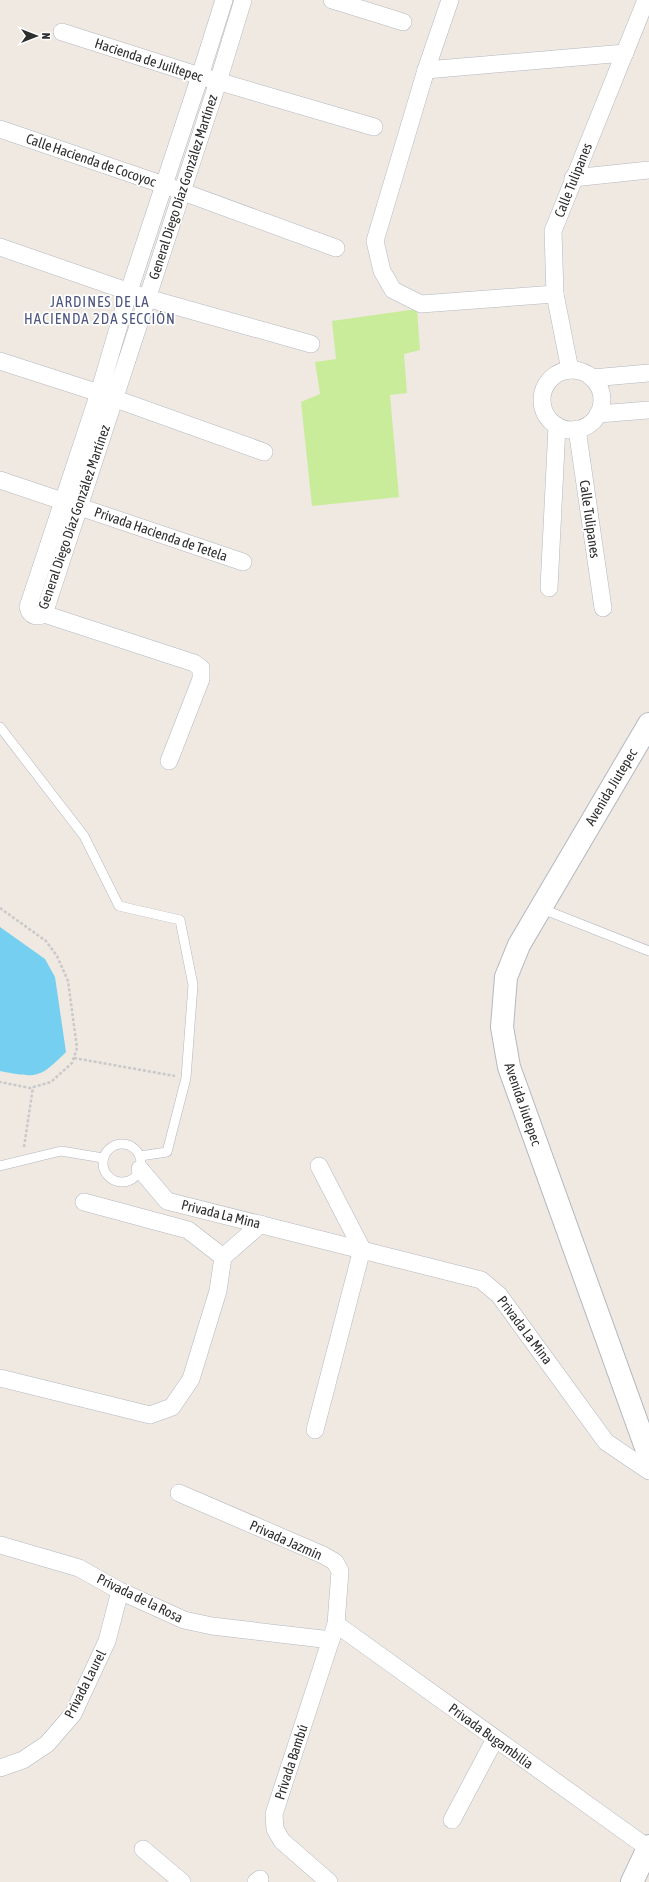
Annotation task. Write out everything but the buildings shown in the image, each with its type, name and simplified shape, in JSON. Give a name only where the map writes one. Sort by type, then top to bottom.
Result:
[{"type":"main road","name":"Avenida Jiutepec","points":[[649,724],[519,945],[506,977],[502,1027],[509,1067],[649,1456]]},
{"type":"main road","points":[[632,1882],[648,1847]]},
{"type":"street","name":"General Diego Díaz González Martínez","points":[[106,396],[129,291],[224,0]]},
{"type":"street","name":"General Diego Díaz González Martínez","points":[[169,761],[201,679],[201,668],[194,663],[44,614],[34,616],[29,612],[28,607],[71,504],[106,396],[147,298],[244,0]]},
{"type":"street","points":[[332,0],[403,22]]},
{"type":"street","points":[[450,0],[426,70],[375,241],[382,271],[393,290],[421,304],[555,294]]},
{"type":"street","name":"Calle Tulipanes","points":[[570,370],[555,294],[553,232],[573,178],[647,3]]},
{"type":"street","name":"Hacienda de Juiltepec","points":[[62,32],[218,82],[374,127]]},
{"type":"street","points":[[426,70],[625,53]]},
{"type":"street","name":"Calle Hacienda de Cocoyoc","points":[[0,129],[164,185],[336,248]]},
{"type":"street","points":[[573,178],[649,170]]},
{"type":"street","points":[[0,247],[147,298],[311,344]]},
{"type":"street","points":[[0,361],[106,396],[264,452]]},
{"type":"street","points":[[570,370],[578,370],[592,378],[597,384],[601,399],[598,414],[593,421],[577,429],[567,429],[557,426],[548,417],[542,406],[543,393],[548,381],[558,373],[570,370]]},
{"type":"street","points":[[592,378],[649,373]]},
{"type":"street","points":[[598,414],[649,410]]},
{"type":"street","points":[[549,588],[557,426]]},
{"type":"street","name":"Calle Tulipanes","points":[[577,429],[603,608]]},
{"type":"street","name":"Privada Hacienda de Tetela","points":[[0,480],[243,562]]},
{"type":"street","name":"Privada La Mina","points":[[140,1163],[167,1201],[481,1280],[500,1295],[606,1442],[649,1471]]},
{"type":"street","points":[[315,1430],[362,1249],[319,1166]]},
{"type":"street","points":[[84,1202],[188,1230],[222,1257]]},
{"type":"street","points":[[0,1378],[150,1415],[172,1408],[191,1379],[218,1291],[222,1257],[261,1224]]},
{"type":"street","name":"Privada Jazmín","points":[[179,1493],[335,1562],[340,1571],[333,1632]]},
{"type":"street","name":"Privada de la Rosa","points":[[0,1545],[79,1568],[120,1591],[184,1620],[212,1626],[333,1632]]},
{"type":"street","name":"Privada Laurel","points":[[0,1768],[23,1760],[47,1744],[73,1714],[107,1641],[120,1591]]},
{"type":"street","name":"Privada Bugambilia","points":[[333,1632],[495,1740],[648,1847]]},
{"type":"street","name":"Privada Bambú","points":[[329,1882],[282,1841],[275,1829],[274,1814],[333,1632]]},
{"type":"street","points":[[452,1820],[495,1740]]},
{"type":"street","points":[[143,1849],[182,1882]]},
{"type":"lane","points":[[0,727],[84,836],[119,906],[180,920],[193,985],[186,1078],[167,1152],[140,1163],[133,1179],[128,1182],[116,1182],[106,1174],[104,1168],[104,1158],[108,1150],[119,1144],[132,1146],[140,1163]]},
{"type":"lane","points":[[540,908],[649,951]]},
{"type":"lane","points":[[0,1166],[61,1151],[104,1158]]},
{"type":"path","points":[[0,908],[46,941],[57,956],[68,981],[77,1048],[72,1063],[51,1082],[30,1088],[0,1082]]},
{"type":"path","points":[[74,1058],[186,1078]]},
{"type":"path","points":[[23,1150],[33,1087]]},
{"type":"green space","points":[[417,309],[420,350],[404,354],[407,393],[390,395],[399,497],[312,506],[301,402],[320,394],[315,362],[336,359],[332,321]]},
{"type":"water","points":[[0,927],[45,959],[55,977],[66,1052],[50,1067],[37,1074],[22,1075],[0,1071]]},
{"type":"district","name":"JARDINES DE LA HACIENDA 2DA SECCIÓN","points":[[100,310]]}]
